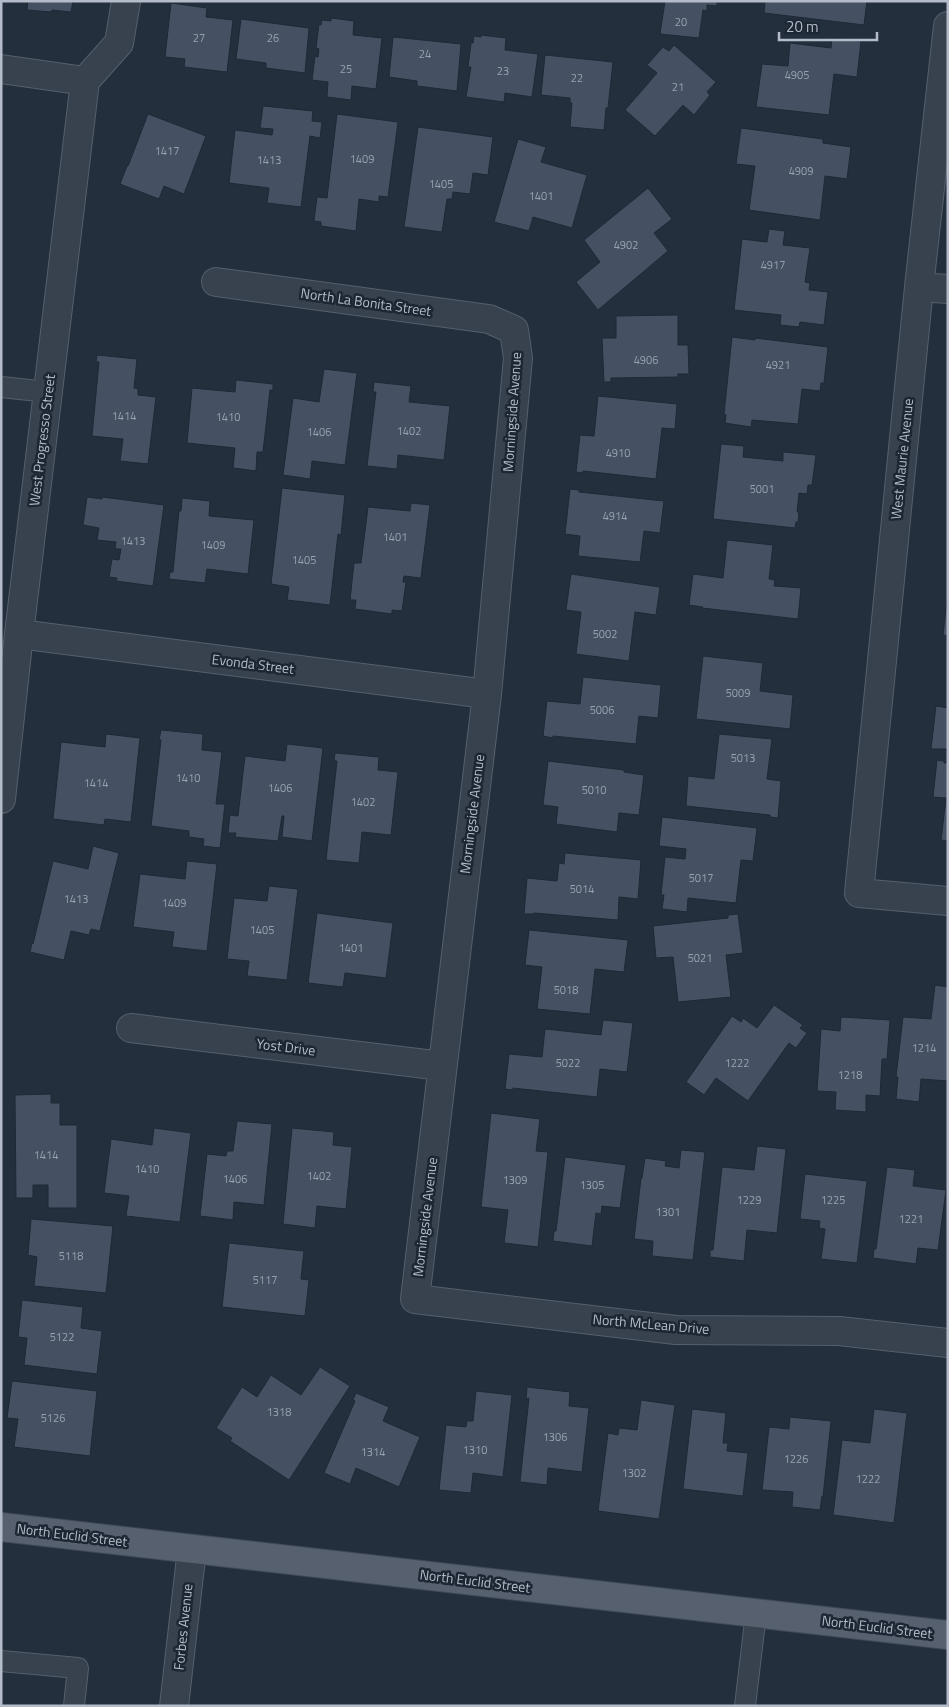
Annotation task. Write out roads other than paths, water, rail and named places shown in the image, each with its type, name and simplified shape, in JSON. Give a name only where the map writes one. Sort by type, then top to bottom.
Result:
[{"type":"main road","name":"North Euclid Street","points":[[1,1527],[948,1635]]},
{"type":"street","points":[[1,69],[85,82],[119,43],[126,1]]},
{"type":"street","name":"West Maurie Avenue","points":[[948,26],[919,287],[859,893],[948,901]]},
{"type":"street","name":"West Progresso Street","points":[[2,782],[85,82]]},
{"type":"street","name":"North La Bonita Street","points":[[216,282],[490,318],[514,330]]},
{"type":"street","points":[[919,287],[948,289]]},
{"type":"street","name":"Morningside Avenue","points":[[415,1298],[487,694],[518,358],[514,330]]},
{"type":"street","name":"Evonda Street","points":[[19,634],[487,694]]},
{"type":"street","name":"Yost Drive","points":[[131,1028],[442,1066]]},
{"type":"street","name":"North McLean Drive","points":[[415,1298],[676,1330],[839,1331],[948,1343]]},
{"type":"street","name":"Forbes Avenue","points":[[174,1706],[192,1548]]},
{"type":"lane","points":[[1,387],[48,392]]},
{"type":"lane","points":[[745,1706],[756,1613]]},
{"type":"lane","points":[[1,1660],[78,1668],[74,1706]]}]
